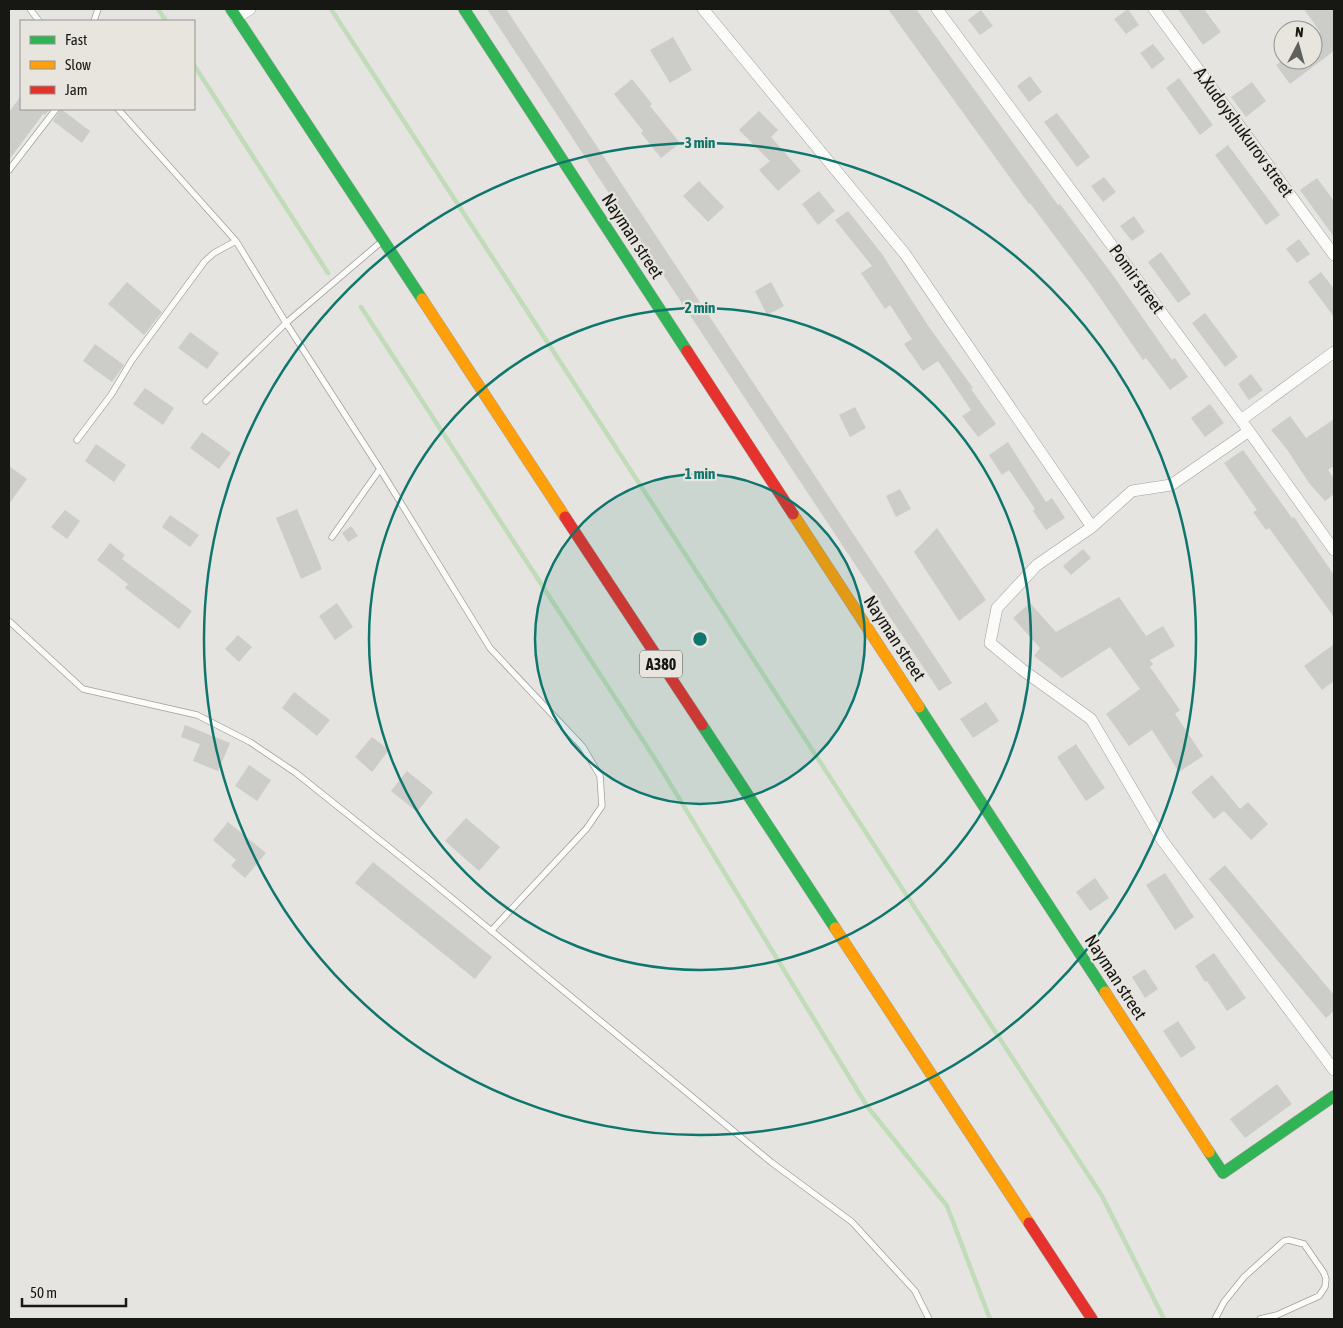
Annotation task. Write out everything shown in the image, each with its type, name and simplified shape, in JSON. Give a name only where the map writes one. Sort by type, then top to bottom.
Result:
[{"type":"main road","name":"Nayman street","points":[[464,9],[1223,1173],[1334,1096]]},
{"type":"main road","name":"A380","points":[[233,13],[1092,1319]]},
{"type":"street","points":[[233,13],[250,9]]},
{"type":"street","points":[[703,9],[905,254],[1092,528]]},
{"type":"street","name":"Pomir street","points":[[937,9],[1241,420],[1334,550]]},
{"type":"street","name":"A.Xudoyshukurov street","points":[[1154,9],[1334,255]]},
{"type":"street","points":[[1241,420],[1334,352]]},
{"type":"street","points":[[1249,431],[1171,484],[1132,491],[1092,528],[1037,565],[997,608],[990,643],[1024,671],[1090,719],[1162,840],[1334,1070]]},
{"type":"lane","points":[[30,9],[38,20]]},
{"type":"lane","points":[[9,170],[55,110]]},
{"type":"lane","points":[[119,110],[236,241],[490,648],[583,747],[600,776],[602,806],[587,828],[491,931]]},
{"type":"lane","points":[[206,401],[286,323],[383,240]]},
{"type":"lane","points":[[77,440],[111,395],[132,360],[205,260],[236,241]]},
{"type":"lane","points":[[332,537],[380,469]]},
{"type":"lane","points":[[9,621],[82,689],[197,715],[250,742],[304,779],[771,1162],[852,1222],[915,1291],[929,1319]]},
{"type":"lane","points":[[1214,1319],[1224,1302],[1244,1277],[1284,1241],[1294,1240],[1304,1244],[1324,1272],[1326,1279],[1323,1292],[1319,1296],[1277,1315],[1260,1319]]},
{"type":"building","points":[[487,9],[506,9],[952,683],[939,691]]},
{"type":"building","points":[[888,9],[916,9],[1058,205],[1060,204],[1115,278],[1172,360],[1175,358],[1188,377],[1170,390],[1146,358],[1143,360],[1092,286],[1029,204]]},
{"type":"building","points":[[1128,9],[1139,25],[1126,34],[1114,19]]},
{"type":"building","points":[[1178,9],[1204,9],[1221,32],[1203,45]]},
{"type":"building","points":[[1304,9],[1334,9],[1334,51],[1323,59],[1323,20],[1312,20]]},
{"type":"building","points":[[981,10],[993,26],[980,35],[968,20]]},
{"type":"building","points":[[673,37],[692,70],[670,83],[650,50]]},
{"type":"building","points":[[1153,44],[1165,59],[1152,69],[1140,53]]},
{"type":"building","points":[[1280,70],[1309,70],[1290,84]]},
{"type":"building","points":[[1030,76],[1042,92],[1029,102],[1017,86]]},
{"type":"building","points":[[1179,78],[1213,125],[1200,135],[1166,88]]},
{"type":"building","points":[[632,79],[652,104],[650,106],[680,143],[661,158],[614,94]]},
{"type":"building","points":[[1252,82],[1266,101],[1246,117],[1231,97]]},
{"type":"building","points":[[20,97],[20,110],[49,110],[45,115],[43,114],[9,160],[9,112]]},
{"type":"building","points":[[60,110],[62,110],[90,131],[82,143],[53,121]]},
{"type":"building","points":[[759,111],[778,130],[771,137],[801,171],[778,191],[759,170],[770,161],[739,130]]},
{"type":"building","points":[[1057,113],[1090,157],[1077,167],[1044,122]]},
{"type":"building","points":[[1228,145],[1280,215],[1266,225],[1215,155]]},
{"type":"building","points":[[1104,177],[1116,192],[1103,202],[1091,186]]},
{"type":"building","points":[[1317,178],[1334,201],[1334,237],[1300,190]]},
{"type":"building","points":[[699,181],[724,207],[708,222],[683,196]]},
{"type":"building","points":[[819,191],[835,211],[818,225],[802,204]]},
{"type":"building","points":[[848,211],[882,254],[929,327],[973,388],[971,389],[996,424],[978,437],[962,416],[971,410],[938,361],[923,371],[904,344],[912,339],[890,305],[885,309],[861,273],[872,266],[835,220]]},
{"type":"building","points":[[1134,216],[1145,232],[1132,241],[1120,226]]},
{"type":"building","points":[[1299,239],[1310,254],[1297,263],[1286,249]]},
{"type":"building","points":[[1161,252],[1191,294],[1178,303],[1148,262]]},
{"type":"building","points":[[1321,272],[1334,289],[1334,317],[1308,282]]},
{"type":"building","points":[[127,282],[162,312],[144,335],[108,304]]},
{"type":"building","points":[[771,282],[784,306],[767,315],[755,291]]},
{"type":"building","points":[[1205,313],[1238,357],[1225,367],[1192,323]]},
{"type":"building","points":[[190,332],[219,353],[207,369],[178,348]]},
{"type":"building","points":[[95,344],[124,365],[112,382],[83,361]]},
{"type":"building","points":[[1251,374],[1263,390],[1249,400],[1238,384]]},
{"type":"building","points":[[145,388],[174,408],[163,425],[133,404]]},
{"type":"building","points":[[1210,404],[1224,423],[1205,437],[1191,418]]},
{"type":"building","points":[[855,407],[866,428],[850,437],[839,415]]},
{"type":"building","points":[[1290,416],[1306,438],[1334,419],[1334,466],[1328,470],[1334,478],[1334,494],[1325,501],[1309,483],[1286,448],[1271,430]]},
{"type":"building","points":[[202,432],[231,453],[219,469],[190,448]]},
{"type":"building","points":[[1008,442],[1046,502],[1052,498],[1065,518],[1046,530],[1033,511],[1035,509],[1009,470],[1002,475],[989,455]]},
{"type":"building","points":[[96,444],[126,465],[114,482],[85,461]]},
{"type":"building","points":[[1243,450],[1292,518],[1294,517],[1334,575],[1334,617],[1269,528],[1266,530],[1253,512],[1257,510],[1224,463]]},
{"type":"building","points":[[9,466],[27,479],[9,504]]},
{"type":"building","points":[[900,489],[911,509],[896,517],[886,496]]},
{"type":"building","points":[[297,509],[322,569],[301,579],[276,518]]},
{"type":"building","points":[[65,510],[80,521],[67,539],[51,527]]},
{"type":"building","points":[[170,515],[199,535],[190,547],[162,527]]},
{"type":"building","points":[[351,526],[358,536],[348,542],[342,533]]},
{"type":"building","points":[[937,528],[986,600],[959,621],[914,552]]},
{"type":"building","points":[[110,543],[125,555],[122,559],[192,611],[179,629],[125,588],[128,584],[97,560]]},
{"type":"building","points":[[1083,549],[1091,558],[1071,575],[1063,566]]},
{"type":"building","points":[[1119,597],[1146,636],[1163,626],[1175,646],[1150,660],[1153,664],[1150,667],[1180,710],[1175,714],[1203,756],[1179,772],[1152,730],[1129,746],[1106,714],[1140,689],[1110,647],[1062,678],[1034,656],[1040,648],[1013,618],[1030,603],[1056,632]]},
{"type":"building","points":[[337,603],[353,627],[335,640],[319,616]]},
{"type":"building","points":[[238,635],[252,647],[239,662],[225,649]]},
{"type":"building","points":[[1334,644],[1334,681],[1322,690],[1304,666]]},
{"type":"building","points":[[294,692],[330,720],[317,736],[282,708]]},
{"type":"building","points":[[986,702],[999,721],[973,738],[960,719]]},
{"type":"building","points":[[185,725],[230,743],[218,771],[193,761],[200,744],[181,737]]},
{"type":"building","points":[[372,737],[389,750],[372,772],[355,757]]},
{"type":"building","points":[[1076,744],[1105,788],[1086,801],[1057,757]]},
{"type":"building","points":[[249,765],[271,780],[257,801],[235,786]]},
{"type":"building","points":[[407,771],[433,792],[417,812],[391,791]]},
{"type":"building","points":[[1212,775],[1240,809],[1248,802],[1268,824],[1251,840],[1224,811],[1214,819],[1191,792]]},
{"type":"building","points":[[466,818],[500,847],[479,871],[445,841]]},
{"type":"building","points":[[228,822],[266,853],[245,878],[231,866],[236,860],[213,840]]},
{"type":"building","points":[[373,862],[492,957],[475,979],[355,883]]},
{"type":"building","points":[[1225,865],[1334,995],[1334,1011],[1326,1018],[1209,879]]},
{"type":"building","points":[[1165,873],[1194,917],[1175,930],[1146,885]]},
{"type":"building","points":[[1095,878],[1109,898],[1090,911],[1076,892]]},
{"type":"building","points":[[1214,953],[1246,998],[1227,1011],[1195,966]]},
{"type":"building","points":[[1145,969],[1158,989],[1145,998],[1132,977]]},
{"type":"building","points":[[1178,1021],[1196,1048],[1181,1058],[1163,1031]]},
{"type":"building","points":[[1277,1084],[1292,1104],[1245,1138],[1230,1119]]},
{"type":"waterway","points":[[158,9],[165,20]]},
{"type":"waterway","points":[[331,9],[1102,1196],[1164,1319]]},
{"type":"waterway","points":[[195,67],[328,273]]},
{"type":"waterway","points":[[361,307],[655,759],[867,1106],[947,1206],[990,1319]]},
{"type":"traffic: fast","points":[[231,9],[422,299]]},
{"type":"traffic: fast","points":[[464,9],[687,351]]},
{"type":"traffic: fast","points":[[919,707],[1105,992]]},
{"type":"traffic: fast","points":[[702,725],[835,928]]},
{"type":"traffic: fast","points":[[1209,1152],[1223,1173],[1334,1096]]},
{"type":"traffic: slow","points":[[422,299],[565,517]]},
{"type":"traffic: slow","points":[[793,514],[919,707]]},
{"type":"traffic: slow","points":[[835,928],[1029,1223]]},
{"type":"traffic: slow","points":[[1105,992],[1209,1152]]},
{"type":"traffic: jam","points":[[687,351],[793,514]]},
{"type":"traffic: jam","points":[[565,517],[702,725]]},
{"type":"traffic: jam","points":[[1029,1223],[1092,1319]]}]
